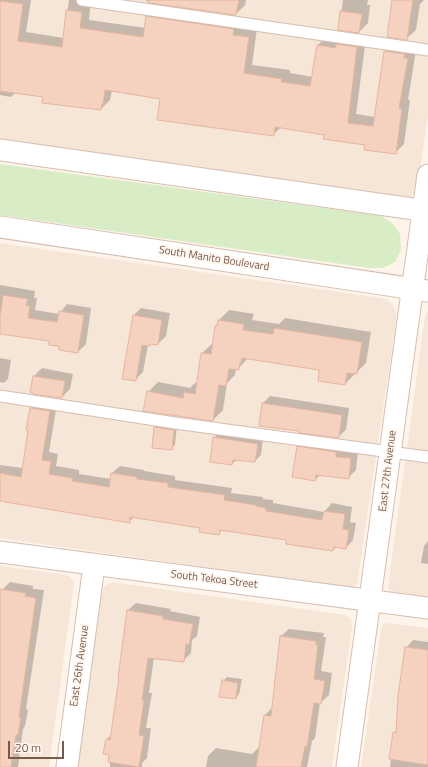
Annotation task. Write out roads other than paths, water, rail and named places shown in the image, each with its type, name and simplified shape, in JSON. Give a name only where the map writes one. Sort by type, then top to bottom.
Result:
[{"type":"street","points":[[0,150],[425,211]]},
{"type":"street","name":"East 27th Avenue","points":[[347,767],[390,452],[420,290],[428,175]]},
{"type":"street","name":"South Manito Boulevard","points":[[0,227],[420,290]]},
{"type":"street","name":"South Tekoa Street","points":[[0,552],[428,608]]},
{"type":"street","name":"East 26th Avenue","points":[[67,767],[94,564]]},
{"type":"lane","points":[[82,0],[428,50]]},
{"type":"lane","points":[[0,396],[167,422],[428,458]]}]
